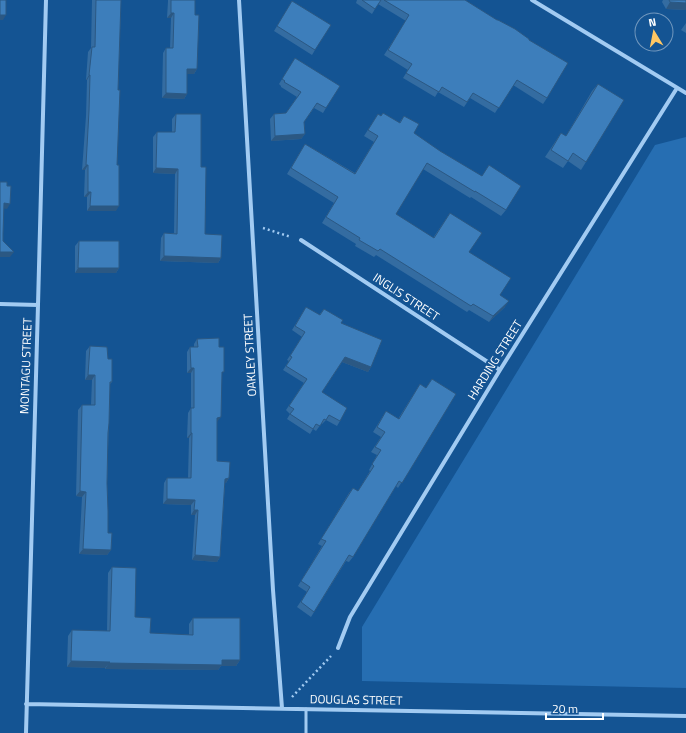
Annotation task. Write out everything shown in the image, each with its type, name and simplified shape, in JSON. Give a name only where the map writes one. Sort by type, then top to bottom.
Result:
[{"type":"street","name":"MONTAGU STREET","points":[[26,733],[46,0]]},
{"type":"street","name":"OAKLEY STREET","points":[[239,0],[273,590],[282,708]]},
{"type":"street","points":[[532,0],[686,93]]},
{"type":"street","name":"HARDING STREET","points":[[338,648],[350,617],[500,370],[677,88]]},
{"type":"street","name":"INGLIS STREET","points":[[301,240],[500,370]]},
{"type":"street","points":[[0,304],[38,305]]},
{"type":"street","name":"DOUGLAS STREET","points":[[26,704],[686,716]]},
{"type":"lane","points":[[306,709],[306,733]]},
{"type":"path","points":[[261,228],[301,240]]},
{"type":"path","points":[[282,708],[338,648]]},
{"type":"shaded area","points":[[686,137],[686,688],[362,681],[362,627],[655,145]]},
{"type":"building","points":[[0,0],[6,0],[6,15],[0,15]]},
{"type":"building","points":[[96,0],[121,0],[117,165],[119,165],[119,206],[90,206],[91,192],[88,192],[88,165],[86,165],[89,75],[92,47],[95,47]]},
{"type":"building","points":[[171,0],[195,0],[195,15],[199,15],[197,69],[187,69],[187,94],[166,93],[166,48],[173,48],[174,13],[171,13]]},
{"type":"building","points":[[362,0],[381,0],[375,9]]},
{"type":"building","points":[[384,0],[465,0],[497,20],[515,29],[529,40],[568,63],[547,98],[517,80],[499,108],[473,93],[467,102],[442,87],[439,92],[406,73],[412,64],[388,50],[409,15]]},
{"type":"building","points":[[669,0],[686,0],[686,3],[670,2]]},
{"type":"building","points":[[292,1],[331,25],[315,50],[277,26]]},
{"type":"building","points":[[295,58],[340,86],[326,108],[317,103],[304,122],[305,134],[275,136],[274,114],[286,113],[301,92],[284,82],[285,81],[282,79]]},
{"type":"building","points":[[598,84],[624,100],[586,162],[573,153],[568,161],[551,150],[561,133],[566,136]]},
{"type":"building","points":[[383,113],[400,123],[404,116],[419,124],[414,133],[440,151],[482,176],[489,165],[521,186],[506,210],[427,163],[396,214],[434,238],[450,213],[482,233],[469,252],[511,278],[500,295],[509,301],[493,316],[473,304],[471,306],[380,249],[378,251],[359,240],[360,238],[326,217],[338,197],[291,168],[305,144],[355,174],[378,136],[368,130],[378,114],[381,116]]},
{"type":"building","points":[[176,114],[201,114],[201,167],[206,167],[205,234],[222,235],[221,258],[164,256],[164,233],[177,234],[178,169],[156,168],[157,132],[175,132]]},
{"type":"building","points":[[0,182],[7,182],[7,186],[11,186],[10,204],[4,203],[3,241],[14,252],[0,252]]},
{"type":"building","points":[[79,241],[119,241],[119,268],[78,268]]},
{"type":"building","points":[[306,307],[320,315],[324,309],[343,320],[341,323],[382,340],[371,367],[345,357],[322,392],[347,408],[340,421],[329,415],[326,420],[324,419],[320,426],[316,424],[313,429],[290,414],[294,409],[289,406],[307,379],[286,366],[292,357],[290,356],[305,332],[295,326]]},
{"type":"building","points":[[219,338],[219,347],[224,347],[224,372],[222,372],[221,417],[217,418],[217,461],[230,462],[229,478],[225,479],[220,557],[195,555],[198,510],[194,510],[195,500],[167,499],[167,478],[191,478],[191,408],[194,408],[194,368],[191,368],[190,347],[198,347],[197,339]]},
{"type":"building","points":[[90,346],[107,347],[108,359],[112,359],[107,483],[108,533],[112,533],[111,550],[83,549],[86,492],[80,491],[82,405],[95,405],[95,375],[88,375]]},
{"type":"building","points":[[432,379],[456,394],[402,483],[399,481],[353,557],[349,555],[314,612],[301,602],[310,587],[301,581],[326,541],[321,539],[353,488],[358,491],[374,466],[372,464],[381,450],[375,447],[385,432],[377,427],[386,411],[399,419],[420,384],[426,388]]},
{"type":"building","points":[[112,567],[136,568],[135,617],[151,618],[150,633],[193,635],[193,618],[240,618],[240,660],[222,660],[222,665],[71,661],[72,630],[110,631]]}]
